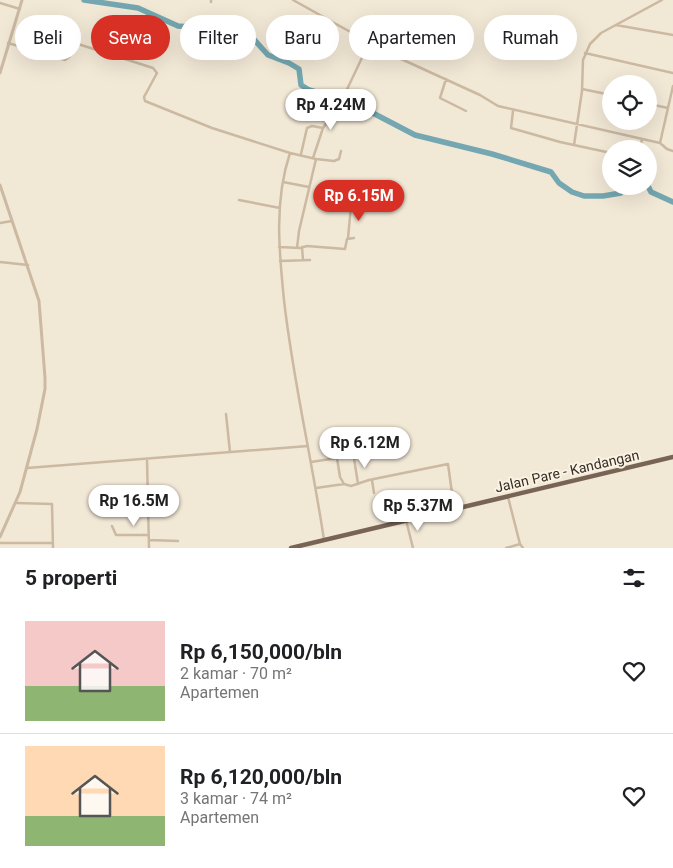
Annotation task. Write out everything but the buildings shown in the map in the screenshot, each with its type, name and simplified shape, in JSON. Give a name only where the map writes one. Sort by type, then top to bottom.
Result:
[{"type":"main road","name":"Jalan Pare - Kandangan","points":[[291,548],[673,457]]},
{"type":"street","points":[[0,73],[22,0]]},
{"type":"street","points":[[293,0],[349,31]]},
{"type":"street","points":[[574,145],[582,89],[582,65],[585,53],[597,36],[662,0]]},
{"type":"street","points":[[0,3],[20,9]]},
{"type":"street","points":[[616,25],[673,36]]},
{"type":"street","points":[[8,43],[64,60],[69,56],[73,45],[78,44],[154,69],[157,73],[144,97],[146,102],[221,131],[314,159],[334,162],[339,158],[341,150]]},
{"type":"street","points":[[585,53],[673,73]]},
{"type":"street","points":[[297,248],[314,159],[323,128],[341,102],[362,60]]},
{"type":"street","points":[[402,60],[480,95],[498,106],[660,143],[673,151]]},
{"type":"street","points":[[446,79],[440,98],[466,111]]},
{"type":"street","points":[[660,143],[673,86]]},
{"type":"street","points":[[582,89],[602,93]]},
{"type":"street","points":[[657,106],[668,108]]},
{"type":"street","points":[[513,110],[511,128],[602,151]]},
{"type":"street","points":[[301,155],[307,128],[312,126],[323,128]]},
{"type":"street","points":[[290,153],[284,172],[280,208],[280,261],[296,385],[316,488],[322,540],[321,548]]},
{"type":"street","points":[[283,182],[309,187]]},
{"type":"street","points":[[0,185],[28,265],[40,307],[46,378],[43,400],[27,468],[16,503],[0,537]]},
{"type":"street","points":[[239,200],[280,208]]},
{"type":"street","points":[[279,247],[297,248],[307,246],[344,249],[348,238],[352,206]]},
{"type":"street","points":[[0,223],[12,221]]},
{"type":"street","points":[[348,238],[354,238]]},
{"type":"street","points":[[302,247],[303,260]]},
{"type":"street","points":[[280,261],[310,260]]},
{"type":"street","points":[[0,262],[28,265]]},
{"type":"street","points":[[226,414],[230,452]]},
{"type":"street","points":[[27,468],[308,446]]},
{"type":"street","points":[[311,462],[337,458],[340,477],[344,484]]},
{"type":"street","points":[[354,458],[358,484]]},
{"type":"street","points":[[147,459],[149,548]]},
{"type":"street","points":[[316,488],[344,484],[351,486],[448,464],[454,510]]},
{"type":"street","points":[[372,480],[374,493]]},
{"type":"street","points":[[508,497],[520,544],[523,548]]},
{"type":"street","points":[[16,503],[52,504],[53,548]]},
{"type":"street","points":[[406,520],[413,548]]},
{"type":"street","points":[[112,526],[116,535],[148,535]]},
{"type":"street","points":[[149,540],[178,541]]},
{"type":"street","points":[[0,543],[52,542]]},
{"type":"street","points":[[506,548],[520,544]]},
{"type":"waterway","points":[[84,0],[138,8],[178,26],[215,29],[250,35],[268,55],[299,69],[301,85],[309,90],[337,98],[369,111],[415,135],[492,154],[551,172],[559,183],[572,192],[584,196],[609,195]]},
{"type":"waterway","points":[[657,195],[673,202]]}]
